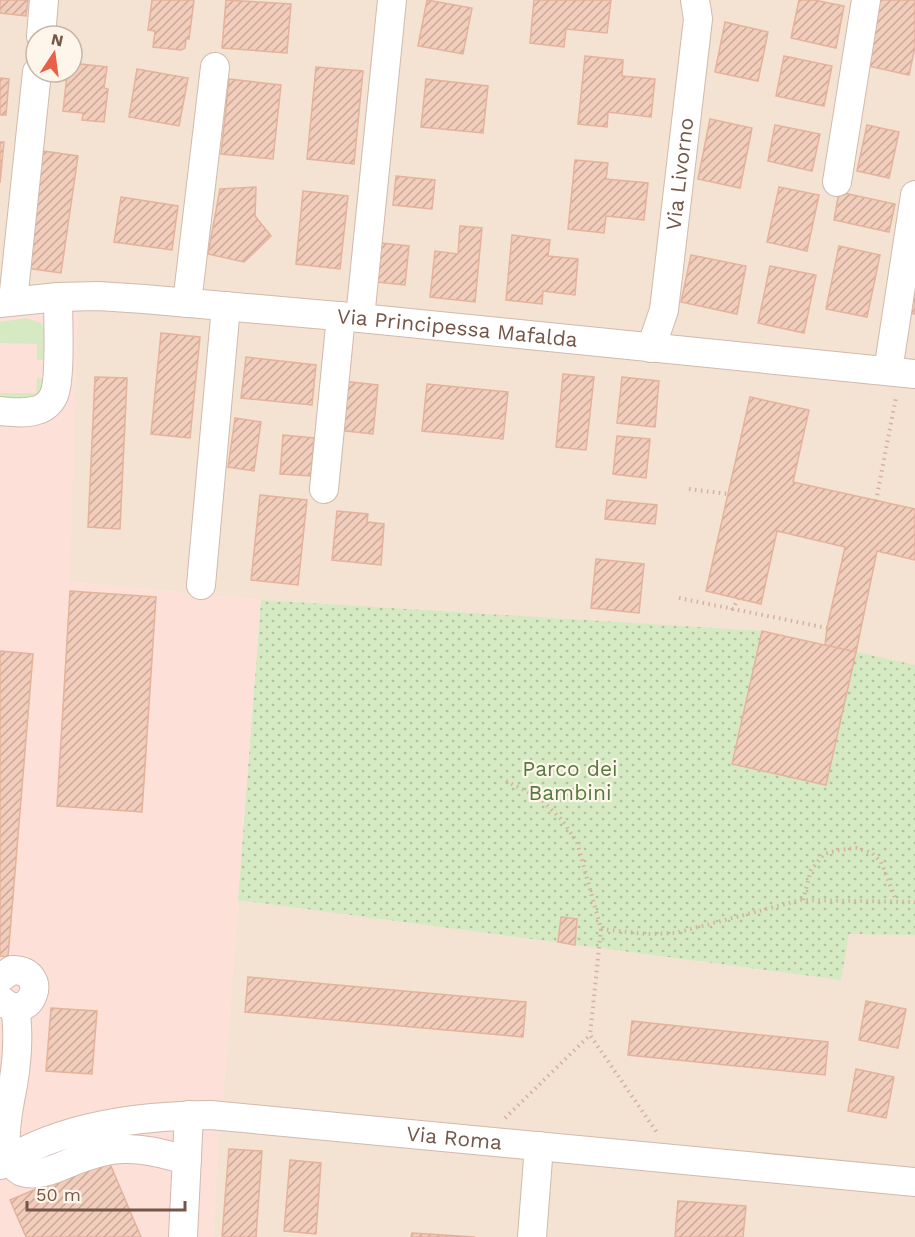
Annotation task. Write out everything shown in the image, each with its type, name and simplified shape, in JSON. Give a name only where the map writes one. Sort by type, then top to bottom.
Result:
[{"type":"street","points":[[42,24],[44,0]]},
{"type":"street","points":[[324,489],[350,317],[392,0]]},
{"type":"street","name":"Via Livorno","points":[[651,348],[664,310],[671,260],[698,19],[695,0]]},
{"type":"street","points":[[837,182],[866,0]]},
{"type":"street","points":[[187,303],[215,67]]},
{"type":"street","points":[[7,302],[35,84]]},
{"type":"street","points":[[901,372],[915,195]]},
{"type":"street","name":"Via Principessa Mafalda","points":[[7,302],[98,296],[226,306],[901,372]]},
{"type":"street","points":[[0,411],[35,411],[51,400],[55,392],[57,375],[58,297]]},
{"type":"street","points":[[201,585],[226,306]]},
{"type":"street","points":[[7,999],[29,1013],[24,1080],[13,1126],[11,1158],[21,1172],[50,1171],[105,1151],[125,1149],[142,1150],[187,1160]]},
{"type":"street","points":[[183,1237],[189,1115]]},
{"type":"street","name":"Via Roma","points":[[11,1158],[61,1137],[100,1126],[136,1120],[211,1115],[915,1182]]},
{"type":"street","points":[[532,1237],[540,1146]]},
{"type":"path","points":[[876,501],[901,372]]},
{"type":"path","points":[[689,489],[728,494]]},
{"type":"path","points":[[680,598],[827,628]]},
{"type":"path","points":[[732,610],[738,599]]},
{"type":"path","points":[[481,1141],[590,1035],[601,929],[577,842],[562,820],[540,798],[506,781]]},
{"type":"path","points":[[803,900],[811,870],[824,854],[856,848],[872,853],[881,862],[896,901]]},
{"type":"path","points":[[601,929],[646,934],[676,933],[803,900],[915,902]]},
{"type":"path","points":[[590,1035],[675,1159]]},
{"type":"shaded area","points":[[0,0],[915,0],[915,370],[0,299]]},
{"type":"shaded area","points":[[78,300],[915,377],[915,1178],[222,1112],[261,600],[69,582]]},
{"type":"shaded area","points":[[78,300],[70,582],[261,600],[222,1112],[219,1119],[213,1237],[0,1237],[0,307]]},
{"type":"shaded area","points":[[219,1119],[915,1186],[915,1237],[213,1237]]},
{"type":"green space","points":[[26,318],[41,323],[44,329],[45,360],[37,360],[37,344],[0,343],[0,322]]},
{"type":"green space","points":[[37,378],[45,378],[40,399],[0,404],[0,393],[36,393]]},
{"type":"green space","name":"Parco dei Bambini","points":[[261,600],[762,631],[733,764],[826,785],[856,652],[915,665],[915,935],[849,934],[841,980],[238,900]]},
{"type":"building","points":[[0,0],[28,0],[26,16],[0,13]]},
{"type":"building","points":[[152,0],[194,0],[189,39],[186,39],[185,48],[181,50],[153,47],[155,31],[148,30]]},
{"type":"building","points":[[226,0],[291,4],[287,53],[222,48]]},
{"type":"building","points":[[427,0],[472,8],[463,54],[418,46]]},
{"type":"building","points":[[534,0],[611,0],[607,33],[566,29],[564,47],[530,43]]},
{"type":"building","points":[[799,0],[814,0],[844,6],[836,48],[791,38]]},
{"type":"building","points":[[877,0],[915,0],[915,47],[909,75],[864,65]]},
{"type":"building","points":[[725,22],[768,32],[758,81],[715,72]]},
{"type":"building","points":[[585,56],[623,60],[622,76],[655,79],[651,117],[608,112],[607,127],[578,124]]},
{"type":"building","points":[[784,56],[832,66],[824,106],[776,96]]},
{"type":"building","points":[[84,64],[107,67],[104,88],[108,89],[104,122],[82,120],[83,113],[63,111],[66,84],[84,84]]},
{"type":"building","points":[[316,67],[363,71],[354,164],[307,159]]},
{"type":"building","points":[[137,69],[188,78],[179,126],[129,117]]},
{"type":"building","points":[[0,78],[9,79],[6,115],[0,115]]},
{"type":"building","points":[[229,79],[281,85],[273,159],[221,154]]},
{"type":"building","points":[[426,79],[488,86],[483,133],[421,127]]},
{"type":"building","points":[[710,119],[752,128],[740,188],[698,179]]},
{"type":"building","points":[[775,125],[820,134],[812,171],[768,161]]},
{"type":"building","points":[[867,125],[899,132],[889,178],[857,171]]},
{"type":"building","points":[[0,142],[4,142],[0,183]]},
{"type":"building","points":[[36,150],[78,156],[61,273],[19,267]]},
{"type":"building","points":[[575,160],[608,163],[606,179],[648,183],[644,220],[606,216],[604,233],[568,229]]},
{"type":"building","points":[[396,176],[435,180],[432,209],[393,205]]},
{"type":"building","points":[[256,187],[255,216],[271,236],[244,262],[208,254],[220,189]]},
{"type":"building","points":[[779,187],[819,195],[807,251],[767,242]]},
{"type":"building","points":[[303,191],[348,196],[340,269],[296,264]]},
{"type":"building","points":[[839,192],[895,204],[889,232],[834,220]]},
{"type":"building","points":[[121,197],[178,206],[172,250],[114,242]]},
{"type":"building","points":[[460,226],[482,228],[475,302],[430,297],[435,251],[458,254]]},
{"type":"building","points":[[512,235],[550,240],[548,256],[578,259],[575,295],[543,291],[542,304],[506,300]]},
{"type":"building","points":[[372,242],[409,246],[405,285],[368,281]]},
{"type":"building","points":[[839,246],[880,255],[867,317],[826,309]]},
{"type":"building","points":[[691,255],[746,266],[737,314],[681,302]]},
{"type":"building","points":[[770,266],[816,275],[804,333],[758,323]]},
{"type":"building","points":[[915,282],[915,314],[909,313]]},
{"type":"building","points":[[161,333],[200,337],[190,438],[151,434]]},
{"type":"building","points":[[246,357],[316,365],[312,405],[241,398]]},
{"type":"building","points":[[563,374],[594,377],[586,450],[556,447]]},
{"type":"building","points":[[95,377],[127,378],[120,529],[88,527]]},
{"type":"building","points":[[622,377],[659,381],[655,427],[617,423]]},
{"type":"building","points":[[342,381],[378,385],[373,434],[337,430]]},
{"type":"building","points":[[427,384],[508,392],[503,439],[422,431]]},
{"type":"building","points":[[750,397],[809,410],[793,482],[915,509],[915,560],[877,551],[856,652],[825,645],[845,547],[777,531],[761,604],[706,591]]},
{"type":"building","points":[[235,418],[261,422],[254,471],[228,467]]},
{"type":"building","points":[[283,435],[314,438],[311,476],[280,474]]},
{"type":"building","points":[[617,436],[650,439],[646,478],[613,474]]},
{"type":"building","points":[[260,495],[307,500],[298,585],[251,580]]},
{"type":"building","points":[[607,500],[657,505],[655,524],[605,519]]},
{"type":"building","points":[[337,511],[368,514],[367,522],[384,524],[381,565],[332,560]]},
{"type":"building","points":[[596,559],[644,564],[639,613],[591,608]]},
{"type":"building","points":[[70,591],[156,597],[142,812],[57,806]]},
{"type":"building","points":[[762,631],[856,652],[826,785],[732,764]]},
{"type":"building","points":[[0,651],[33,654],[8,957],[0,956]]},
{"type":"building","points":[[561,917],[577,919],[575,945],[558,942]]},
{"type":"building","points":[[248,977],[526,1002],[523,1037],[245,1012]]},
{"type":"building","points":[[866,1001],[906,1009],[898,1048],[859,1040]]},
{"type":"building","points":[[51,1008],[97,1011],[92,1074],[46,1071]]},
{"type":"building","points":[[632,1021],[828,1042],[825,1075],[628,1055]]},
{"type":"building","points":[[856,1069],[894,1077],[886,1118],[848,1111]]},
{"type":"building","points":[[229,1149],[262,1151],[256,1237],[222,1237]]},
{"type":"building","points":[[108,1159],[141,1237],[26,1237],[10,1200]]},
{"type":"building","points":[[290,1160],[321,1163],[316,1234],[284,1231]]},
{"type":"building","points":[[678,1201],[746,1206],[743,1237],[675,1237]]},
{"type":"building","points":[[412,1233],[475,1237],[411,1237]]}]
